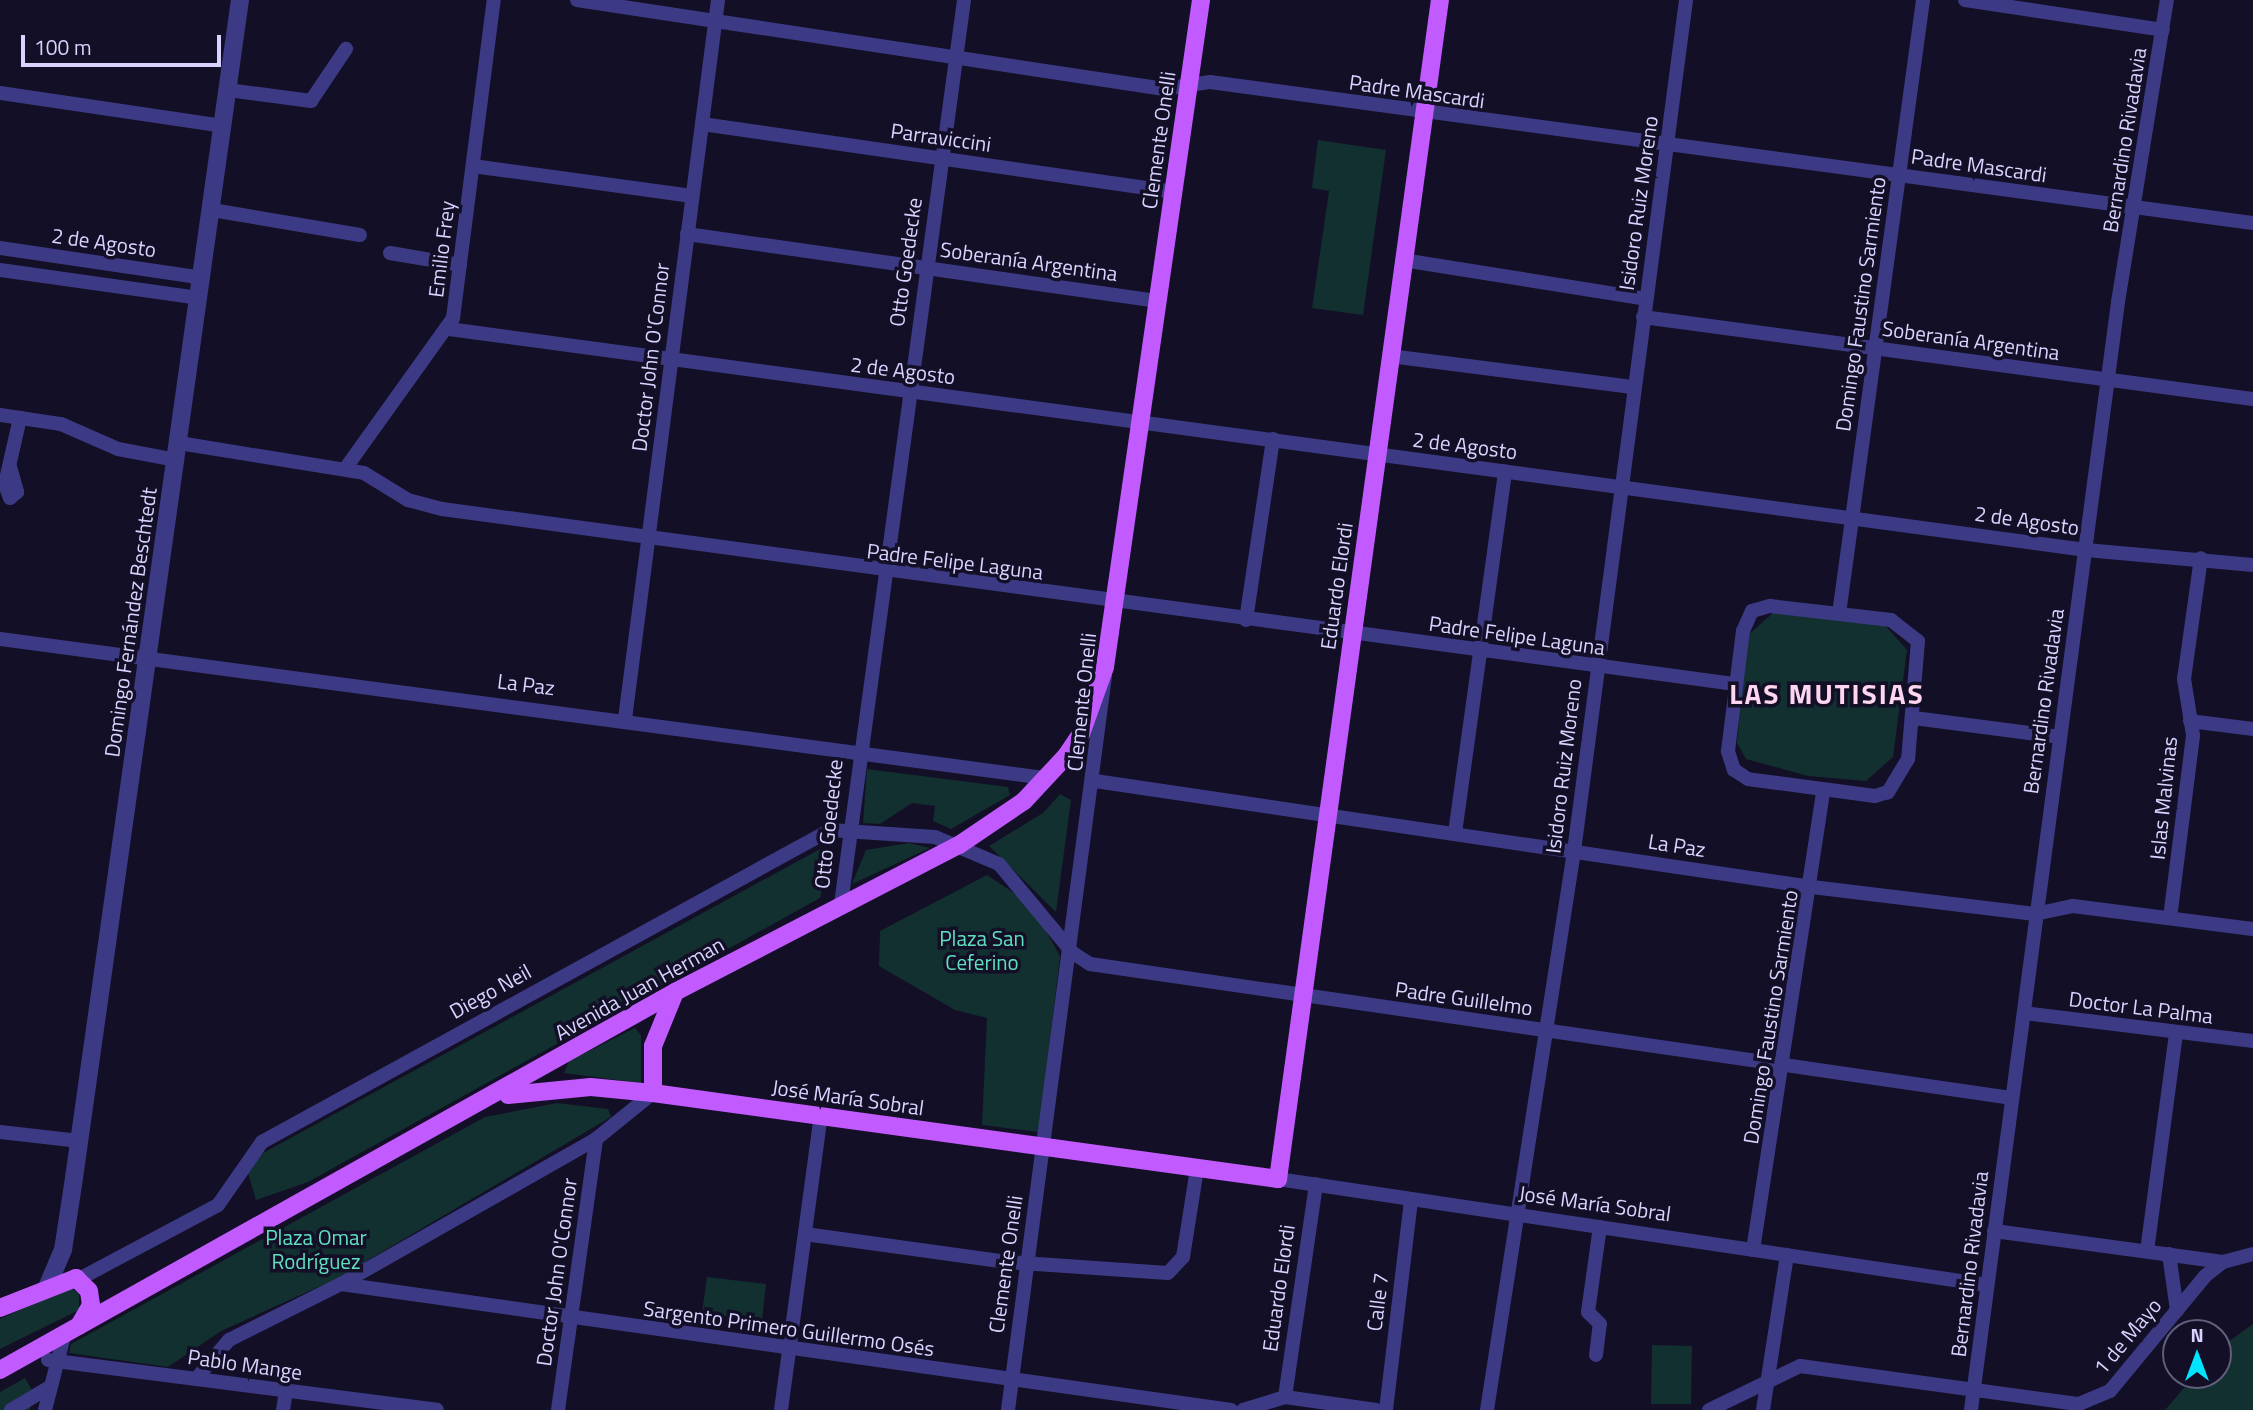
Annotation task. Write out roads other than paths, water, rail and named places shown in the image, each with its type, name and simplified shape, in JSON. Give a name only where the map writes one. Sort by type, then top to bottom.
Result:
[{"type":"main road","name":"Clemente Onelli","points":[[1105,667],[1201,0]]},
{"type":"main road","name":"Eduardo Elordi","points":[[1278,1179],[1440,0]]},
{"type":"main road","name":"Avenida Juan Herman","points":[[42,1360],[71,1331],[492,1098],[675,992],[959,845],[1001,820],[1045,778],[1081,734],[1105,667]]},
{"type":"main road","points":[[653,1093],[653,1046],[675,992]]},
{"type":"main road","name":"José María Sobral","points":[[492,1098],[543,1088],[653,1093],[1278,1179]]},
{"type":"main road","name":"Avenida Juan Herman","points":[[81,1283],[103,1299],[137,1294]]},
{"type":"main road","points":[[0,1308],[48,1285],[81,1283],[89,1313],[71,1331]]},
{"type":"main road","points":[[0,1355],[42,1360]]},
{"type":"main road","points":[[0,1370],[42,1360]]},
{"type":"street","name":"Domingo Fernández Beschtedt","points":[[48,1285],[63,1251],[203,278],[240,0]]},
{"type":"street","name":"Emilio Frey","points":[[345,469],[449,329],[495,0]]},
{"type":"street","name":"Padre Mascardi","points":[[577,0],[1164,89],[1210,82],[1423,114],[2253,223]]},
{"type":"street","name":"Doctor John O'Connor","points":[[625,719],[718,0]]},
{"type":"street","name":"Otto Goedecke","points":[[841,904],[858,751],[964,0]]},
{"type":"street","name":"Isidoro Ruiz Moreno","points":[[1487,1410],[1574,851],[1618,487],[1668,146],[1686,0]]},
{"type":"street","name":"Domingo Faustino Sarmiento","points":[[1839,614],[1923,0]]},
{"type":"street","points":[[1965,0],[2162,30]]},
{"type":"street","name":"Bernardino Rivadavia","points":[[1971,1410],[2035,914],[2109,380],[2138,207],[2167,0]]},
{"type":"street","points":[[228,90],[312,101],[346,49]]},
{"type":"street","points":[[0,93],[223,126]]},
{"type":"street","name":"Parraviccini","points":[[702,124],[1174,192]]},
{"type":"street","points":[[472,166],[691,196]]},
{"type":"street","points":[[212,210],[360,235]]},
{"type":"street","name":"Soberanía Argentina","points":[[687,234],[1158,301]]},
{"type":"street","name":"2 de Agosto","points":[[0,248],[203,278]]},
{"type":"street","points":[[390,253],[460,265]]},
{"type":"street","points":[[1403,260],[1646,299]]},
{"type":"street","name":"2 de Agosto","points":[[0,270],[200,298]]},
{"type":"street","name":"Soberanía Argentina","points":[[1643,317],[2253,399]]},
{"type":"street","name":"2 de Agosto","points":[[449,329],[2086,550],[2201,558],[2253,565]]},
{"type":"street","points":[[1390,356],[1632,387]]},
{"type":"street","name":"Padre Felipe Laguna","points":[[0,415],[79,429],[128,452],[178,451],[345,469],[442,509],[883,573],[1735,684]]},
{"type":"street","points":[[10,467],[20,418]]},
{"type":"street","points":[[1246,620],[1273,439]]},
{"type":"street","points":[[1455,833],[1505,471]]},
{"type":"street","name":"Islas Malvinas","points":[[2170,918],[2190,721],[2184,679],[2201,558]]},
{"type":"street","points":[[1770,606],[1839,614],[1891,620],[1913,632],[1920,654],[1914,718],[1905,772],[1896,786],[1875,796],[1748,779],[1734,770],[1728,751],[1742,631],[1752,611],[1770,606]]},
{"type":"street","name":"La Paz","points":[[0,639],[625,719],[1045,778]]},
{"type":"street","name":"Clemente Onelli","points":[[1008,1410],[1073,953],[1095,781],[1105,667]]},
{"type":"street","points":[[1914,718],[2060,737]]},
{"type":"street","points":[[2190,721],[2253,729]]},
{"type":"street","name":"La Paz","points":[[1095,781],[1812,887],[2035,914],[2073,906],[2253,929]]},
{"type":"street","name":"Domingo Faustino Sarmiento","points":[[1753,1250],[1812,887],[1823,790]]},
{"type":"street","name":"Diego Neil","points":[[81,1283],[218,1205],[262,1142],[817,832],[911,833],[959,845]]},
{"type":"street","name":"Padre Guillelmo","points":[[959,845],[1014,876],[1073,953],[1090,964],[1303,998],[1548,1030],[2012,1098]]},
{"type":"street","name":"Doctor La Palma","points":[[2024,1013],[2176,1034],[2253,1041]]},
{"type":"street","points":[[2147,1251],[2176,1034]]},
{"type":"street","points":[[196,1379],[229,1339],[341,1284],[596,1139],[642,1108],[653,1093]]},
{"type":"street","points":[[781,1410],[821,1115]]},
{"type":"street","points":[[0,1132],[79,1141]]},
{"type":"street","name":"Doctor John O'Connor","points":[[558,1410],[596,1139]]},
{"type":"street","points":[[805,1234],[1027,1263],[1168,1273],[1183,1257],[1197,1169]]},
{"type":"street","name":"José María Sobral","points":[[1278,1179],[1987,1284]]},
{"type":"street","name":"Eduardo Elordi","points":[[1285,1397],[1316,1184]]},
{"type":"street","name":"Calle 7","points":[[1385,1410],[1411,1199]]},
{"type":"street","points":[[1596,1355],[1600,1324],[1588,1312],[1600,1227]]},
{"type":"street","points":[[1994,1231],[2223,1262],[2253,1254]]},
{"type":"street","points":[[63,1251],[81,1283]]},
{"type":"street","points":[[2169,1254],[2177,1310]]},
{"type":"street","points":[[1763,1410],[1787,1255]]},
{"type":"street","name":"1 de Mayo","points":[[1974,1392],[2061,1406],[2095,1399],[2127,1373],[2177,1310],[2223,1262]]},
{"type":"street","name":"Sargento Primero Guillermo Osés","points":[[341,1284],[1231,1410]]},
{"type":"street","points":[[42,1360],[48,1388],[46,1410]]},
{"type":"street","name":"Pablo Mange","points":[[42,1360],[437,1410]]},
{"type":"street","points":[[1709,1410],[1800,1366],[1974,1392]]},
{"type":"street","points":[[10,1410],[48,1388]]},
{"type":"street","points":[[283,1410],[286,1391]]},
{"type":"street","points":[[1243,1410],[1285,1397],[1376,1410]]},
{"type":"district","name":"LAS MUTISIAS","points":[[1827,694]]},
{"type":"park label","name":"Plaza San Ceferino","points":[[982,950]]},
{"type":"park label","name":"Plaza Omar Rodríguez","points":[[316,1249]]}]
